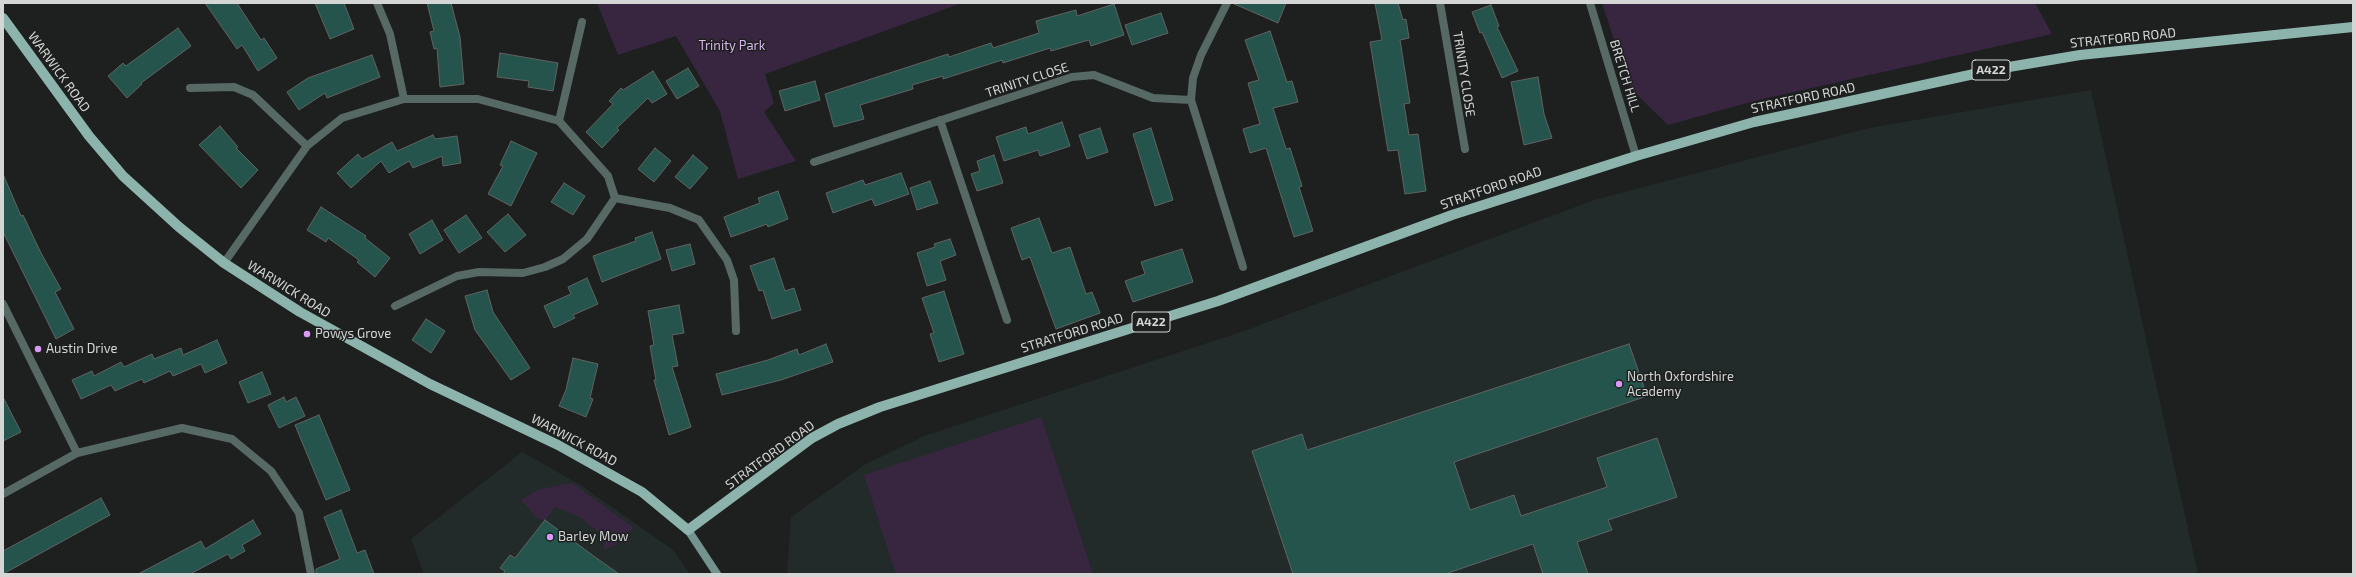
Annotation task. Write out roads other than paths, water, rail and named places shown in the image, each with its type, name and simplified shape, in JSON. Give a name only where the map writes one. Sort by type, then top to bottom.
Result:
[{"type":"main road","name":"WARWICK ROAD","points":[[3,18],[89,136],[124,176],[180,228],[224,263],[300,312],[430,384],[558,445],[642,492],[688,530],[718,574]]},
{"type":"main road","name":"STRATFORD ROAD","points":[[688,530],[812,438],[838,424],[880,406],[1225,299],[1452,215],[1636,156],[1754,122],[1997,69],[2080,55],[2353,28]]},
{"type":"street","points":[[377,3],[390,34],[404,99]]},
{"type":"street","points":[[1227,3],[1201,55],[1192,78],[1191,100],[1243,267]]},
{"type":"street","name":"TRINITY CLOSE","points":[[1440,3],[1464,149]]},
{"type":"street","name":"BRETCH HILL","points":[[1590,3],[1636,156]]},
{"type":"street","points":[[559,121],[582,22]]},
{"type":"street","name":"TRINITY CLOSE","points":[[814,162],[1072,76],[1094,74],[1153,98],[1191,100]]},
{"type":"street","points":[[190,88],[234,87],[254,95],[307,146]]},
{"type":"street","points":[[224,263],[307,146],[342,118],[404,99],[478,99],[559,121],[608,176],[615,198]]},
{"type":"street","points":[[940,120],[1007,320]]},
{"type":"street","points":[[395,306],[457,276],[479,272],[523,273],[545,267],[563,259],[588,239],[615,198]]},
{"type":"street","points":[[615,198],[670,208],[699,220],[727,260],[734,280],[736,331]]},
{"type":"street","points":[[3,304],[77,453]]},
{"type":"street","points":[[3,494],[77,453],[182,428],[232,439],[271,471],[299,513],[311,574]]},
{"type":"place","name":"Powys Grove","points":[[307,334]]},
{"type":"place","name":"Austin Drive","points":[[38,349]]},
{"type":"place","name":"North Oxfordshire Academy","points":[[1619,384]]},
{"type":"place","name":"Barley Mow","points":[[550,537]]},
{"type":"park label","name":"Trinity Park","points":[[732,46]]}]
